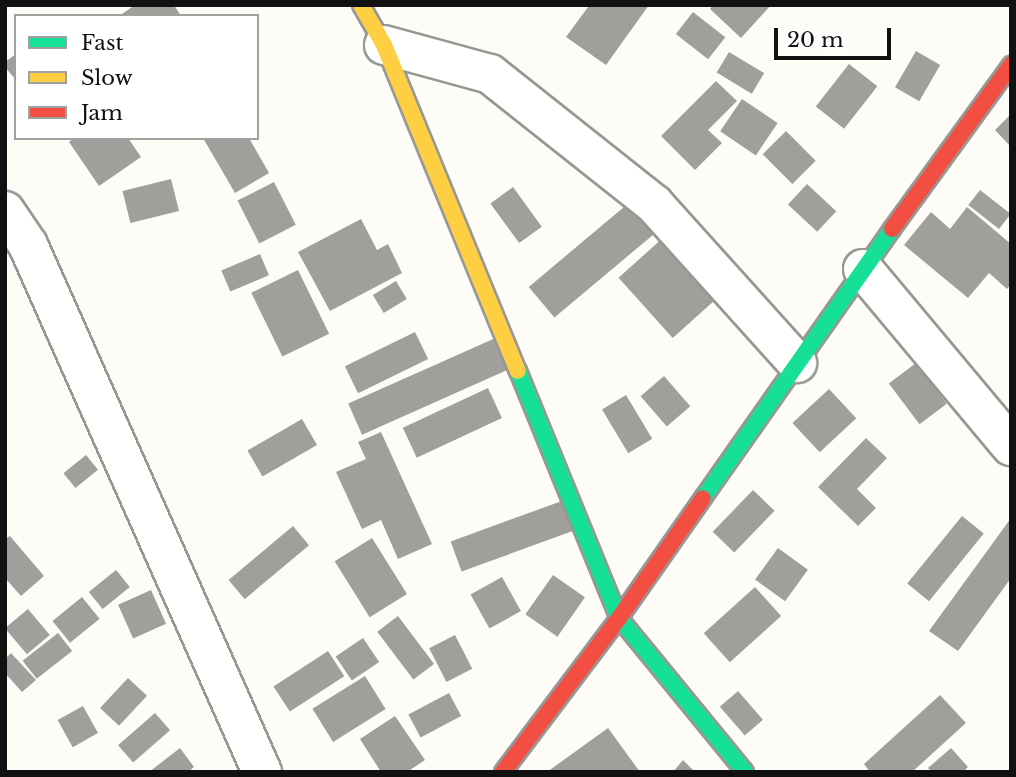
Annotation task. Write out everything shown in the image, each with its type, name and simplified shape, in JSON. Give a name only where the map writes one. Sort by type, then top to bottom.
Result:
[{"type":"street","points":[[361,5],[384,45],[619,618],[745,772]]},
{"type":"street","points":[[384,45],[490,74],[654,204],[797,363]]},
{"type":"street","points":[[503,772],[619,618],[863,269],[1011,65]]},
{"type":"street","points":[[5,211],[17,256],[262,772]]},
{"type":"street","points":[[863,269],[1011,446]]},
{"type":"building","points":[[135,5],[174,5],[180,14],[122,14]]},
{"type":"building","points":[[586,5],[649,5],[606,65],[566,37],[588,7]]},
{"type":"building","points":[[713,5],[771,5],[741,38],[710,9]]},
{"type":"building","points":[[693,12],[725,37],[708,59],[676,34]]},
{"type":"building","points":[[916,51],[940,65],[919,101],[895,87]]},
{"type":"building","points":[[729,52],[764,73],[752,94],[717,73]]},
{"type":"building","points":[[14,55],[14,78],[5,67],[5,62]]},
{"type":"building","points":[[849,64],[877,86],[844,129],[816,107]]},
{"type":"building","points":[[716,81],[737,101],[708,130],[722,143],[695,170],[661,136]]},
{"type":"building","points":[[742,99],[778,123],[756,155],[720,131]]},
{"type":"building","points":[[1011,114],[1011,147],[995,130]]},
{"type":"building","points":[[786,131],[816,161],[792,184],[763,154]]},
{"type":"building","points":[[129,140],[141,157],[99,186],[69,142]]},
{"type":"building","points":[[204,140],[250,140],[269,173],[235,193]]},
{"type":"building","points":[[171,179],[179,211],[130,223],[122,191]]},
{"type":"building","points":[[274,182],[296,225],[259,243],[237,201]]},
{"type":"building","points":[[807,184],[836,211],[817,232],[788,204]]},
{"type":"building","points":[[649,186],[675,217],[554,318],[529,287]]},
{"type":"building","points":[[513,187],[542,227],[519,243],[490,203]]},
{"type":"building","points":[[980,190],[1011,214],[999,229],[968,205]]},
{"type":"building","points":[[967,207],[1011,244],[1011,284],[1007,289],[989,273],[968,298],[904,245],[931,212],[950,229]]},
{"type":"building","points":[[361,219],[377,250],[388,244],[402,273],[330,311],[298,252]]},
{"type":"building","points":[[675,227],[729,287],[673,338],[619,278]]},
{"type":"building","points":[[260,254],[269,275],[230,292],[221,270]]},
{"type":"building","points":[[298,270],[329,334],[282,357],[251,293]]},
{"type":"building","points":[[396,281],[407,299],[384,313],[373,295]]},
{"type":"building","points":[[415,332],[428,359],[358,393],[345,366]]},
{"type":"building","points":[[509,332],[523,363],[362,435],[348,404]]},
{"type":"building","points":[[916,363],[947,404],[920,424],[889,383]]},
{"type":"building","points":[[664,376],[690,406],[667,427],[641,396]]},
{"type":"building","points":[[488,388],[502,418],[417,458],[403,428]]},
{"type":"building","points":[[829,389],[856,418],[820,452],[792,423]]},
{"type":"building","points":[[626,395],[652,439],[628,453],[602,409]]},
{"type":"building","points":[[302,419],[317,445],[262,476],[247,450]]},
{"type":"building","points":[[381,432],[432,544],[398,559],[381,520],[362,529],[336,472],[366,459],[358,442]]},
{"type":"building","points":[[866,438],[887,458],[857,489],[876,508],[858,526],[818,487]]},
{"type":"building","points":[[86,455],[98,470],[75,488],[63,473]]},
{"type":"building","points":[[753,490],[775,511],[734,553],[713,532]]},
{"type":"building","points":[[570,498],[581,528],[462,572],[451,541]]},
{"type":"building","points":[[962,516],[984,534],[929,601],[907,584]]},
{"type":"building","points":[[1011,518],[1011,578],[958,651],[929,631]]},
{"type":"building","points":[[293,526],[309,545],[245,599],[229,580]]},
{"type":"building","points":[[10,536],[44,576],[21,596],[5,578],[5,539]]},
{"type":"building","points":[[372,538],[407,594],[370,617],[335,561]]},
{"type":"building","points":[[778,548],[808,570],[785,601],[755,580]]},
{"type":"building","points":[[116,570],[130,587],[103,609],[89,592]]},
{"type":"building","points":[[553,575],[585,597],[557,637],[525,614]]},
{"type":"building","points":[[502,577],[521,611],[489,629],[471,594]]},
{"type":"building","points":[[755,587],[781,616],[730,662],[704,633]]},
{"type":"building","points":[[151,590],[166,624],[133,638],[118,605]]},
{"type":"building","points":[[82,597],[100,619],[70,643],[52,621]]},
{"type":"building","points":[[28,609],[50,635],[27,654],[5,628]]},
{"type":"building","points":[[398,616],[434,664],[413,680],[377,632]]},
{"type":"building","points":[[58,633],[72,651],[37,679],[23,661]]},
{"type":"building","points":[[455,635],[472,669],[446,682],[429,648]]},
{"type":"building","points":[[363,638],[379,662],[352,680],[336,656]]},
{"type":"building","points":[[328,651],[344,676],[290,712],[273,686]]},
{"type":"building","points":[[11,653],[36,680],[22,692],[5,673],[5,659]]},
{"type":"building","points":[[365,676],[386,709],[333,742],[312,709]]},
{"type":"building","points":[[128,678],[147,696],[119,726],[100,708]]},
{"type":"building","points":[[738,691],[763,720],[745,735],[720,707]]},
{"type":"building","points":[[449,693],[461,716],[421,738],[408,715]]},
{"type":"building","points":[[940,695],[966,723],[912,772],[870,772],[864,764]]},
{"type":"building","points":[[83,706],[98,733],[73,747],[58,720]]},
{"type":"building","points":[[155,713],[170,730],[133,763],[118,745]]},
{"type":"building","points":[[395,716],[425,760],[407,772],[381,772],[360,739]]},
{"type":"building","points":[[608,728],[640,772],[547,772]]},
{"type":"building","points":[[180,748],[194,767],[188,772],[149,772]]},
{"type":"building","points":[[951,748],[968,767],[963,772],[932,772],[928,768]]},
{"type":"building","points":[[683,760],[695,772],[673,772]]},
{"type":"traffic: fast","points":[[703,498],[892,229]]},
{"type":"traffic: fast","points":[[518,371],[619,618],[745,772]]},
{"type":"traffic: slow","points":[[361,5],[384,45],[518,371]]},
{"type":"traffic: jam","points":[[892,229],[1011,65]]},
{"type":"traffic: jam","points":[[503,772],[619,618],[703,498]]}]
